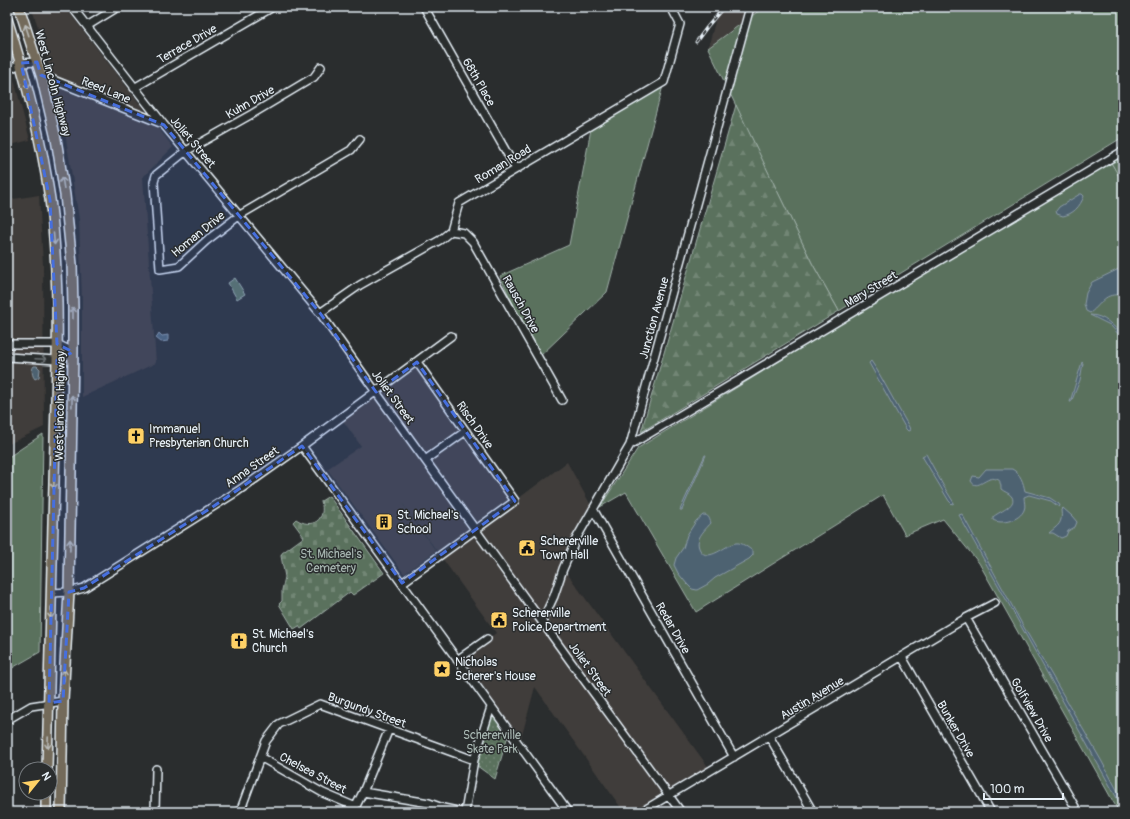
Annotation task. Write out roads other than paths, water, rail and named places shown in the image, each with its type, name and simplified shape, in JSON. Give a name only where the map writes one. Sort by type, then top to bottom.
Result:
[{"type":"main road","name":"West Lincoln Highway","points":[[19,7],[41,75],[56,139],[69,225],[72,264],[73,352],[69,592],[63,701],[61,812]]},
{"type":"main road","name":"West Lincoln Highway","points":[[7,19],[21,63],[38,131],[50,200],[55,254],[57,360],[47,761]]},
{"type":"main road","points":[[46,801],[46,812]]},
{"type":"street","name":"Joliet Street","points":[[72,7],[134,88],[320,313],[681,812]]},
{"type":"street","points":[[87,26],[118,7]]},
{"type":"street","name":"Terrace Drive","points":[[134,88],[272,7]]},
{"type":"street","name":"68th Place","points":[[424,7],[516,169]]},
{"type":"street","name":"Roman Road","points":[[451,232],[459,203],[664,82],[680,24],[671,7]]},
{"type":"street","name":"Junction Avenue","points":[[541,620],[554,596],[563,568],[576,539],[630,445],[750,7]]},
{"type":"street","points":[[7,71],[21,63],[37,62]]},
{"type":"street","name":"Kuhn Drive","points":[[186,151],[314,77],[321,67]]},
{"type":"street","name":"Reed Lane","points":[[41,75],[164,125]]},
{"type":"street","name":"Homan Drive","points":[[186,151],[156,175],[154,182],[160,269],[179,266],[206,241],[240,215],[351,150],[360,139]]},
{"type":"street","name":"Mary Street","points":[[630,445],[1123,151]]},
{"type":"street","points":[[320,313],[360,285],[440,240],[451,232]]},
{"type":"street","name":"Rausch Drive","points":[[451,232],[464,233],[473,242],[562,400]]},
{"type":"street","name":"Anna Street","points":[[52,593],[69,592],[84,588],[238,490],[302,446],[451,336]]},
{"type":"street","points":[[7,344],[57,344],[73,352]]},
{"type":"street","points":[[7,357],[57,360],[73,352]]},
{"type":"street","name":"Risch Drive","points":[[417,362],[515,501],[476,529]]},
{"type":"street","points":[[425,460],[466,431]]},
{"type":"street","points":[[302,446],[568,812]]},
{"type":"street","name":"Redar Drive","points":[[593,509],[734,757]]},
{"type":"street","points":[[402,583],[476,529]]},
{"type":"street","name":"Austin Avenue","points":[[642,812],[966,618],[995,603]]},
{"type":"street","name":"Golfview Drive","points":[[966,618],[1078,812]]},
{"type":"street","points":[[457,660],[487,639]]},
{"type":"street","name":"Bunker Drive","points":[[902,657],[991,812]]},
{"type":"street","points":[[7,720],[31,706],[63,701]]},
{"type":"street","name":"Burgundy Street","points":[[240,812],[266,741],[279,724],[320,704],[474,760]]},
{"type":"street","points":[[464,812],[474,760],[491,707]]},
{"type":"street","points":[[354,810],[389,729]]},
{"type":"street","points":[[769,736],[813,812]]},
{"type":"street","name":"Chelsea Street","points":[[260,757],[354,810]]},
{"type":"street","points":[[155,812],[156,770]]},
{"type":"street","name":"Chelsea Street","points":[[363,792],[429,803],[464,812]]},
{"type":"water","points":[[1080,194],[1084,196],[1076,209],[1070,214],[1063,216],[1057,214],[1056,211],[1059,207]]},
{"type":"water","points":[[1123,267],[1123,295],[1111,295],[1104,299],[1090,313],[1086,311],[1084,304],[1086,293],[1092,282]]},
{"type":"water","points":[[1090,315],[1095,315],[1104,319],[1116,328],[1123,336],[1123,339],[1110,325]]},
{"type":"water","points":[[159,333],[162,336],[168,335],[168,341],[161,342],[156,338]]},
{"type":"water","points":[[871,361],[910,430],[908,431],[906,429],[869,363]]},
{"type":"water","points":[[1082,362],[1080,380],[1070,402]]},
{"type":"water","points":[[34,366],[37,366],[40,369],[39,377],[35,379],[32,372]]},
{"type":"water","points":[[926,454],[954,503],[952,504],[949,501],[922,456]]},
{"type":"water","points":[[705,455],[682,510],[680,510]]},
{"type":"water","points":[[986,469],[1012,469],[1020,476],[1025,491],[1050,498],[1060,506],[1059,507],[1051,501],[1029,495],[1024,497],[1025,508],[1022,514],[1015,519],[1006,522],[993,520],[993,517],[1010,506],[1013,500],[1011,496],[1001,489],[999,480],[993,478],[976,485],[973,484],[971,481],[973,476],[979,477]]},
{"type":"water","points":[[1063,508],[1077,522],[1075,527],[1068,531],[1066,536],[1061,538],[1053,533],[1049,533],[1059,524],[1061,510]]},
{"type":"water","points":[[962,514],[1022,624],[1101,760],[1123,801],[1123,809],[959,515]]},
{"type":"water","points":[[703,515],[708,516],[711,523],[703,532],[698,542],[698,546],[703,554],[712,554],[732,544],[738,543],[743,544],[753,551],[753,555],[749,559],[697,590],[692,589],[687,584],[678,573],[674,565],[676,558],[683,548],[687,535],[696,521]]},
{"type":"railway","points":[[696,42],[724,7]]},
{"type":"place","name":"Immanuel Presbyterian Church","points":[[136,436]]},
{"type":"place","name":"St. Michael's School","points":[[384,522]]},
{"type":"place","name":"Schererville Town Hall","points":[[527,548]]},
{"type":"place","name":"Schererville Police Department","points":[[499,620]]},
{"type":"place","name":"St. Michael's Church","points":[[239,641]]},
{"type":"place","name":"Nicholas Scherer's House","points":[[442,669]]},
{"type":"park label","name":"St. Michael's Cemetery","points":[[331,561]]},
{"type":"park label","name":"Schererville Skate Park","points":[[492,742]]}]
